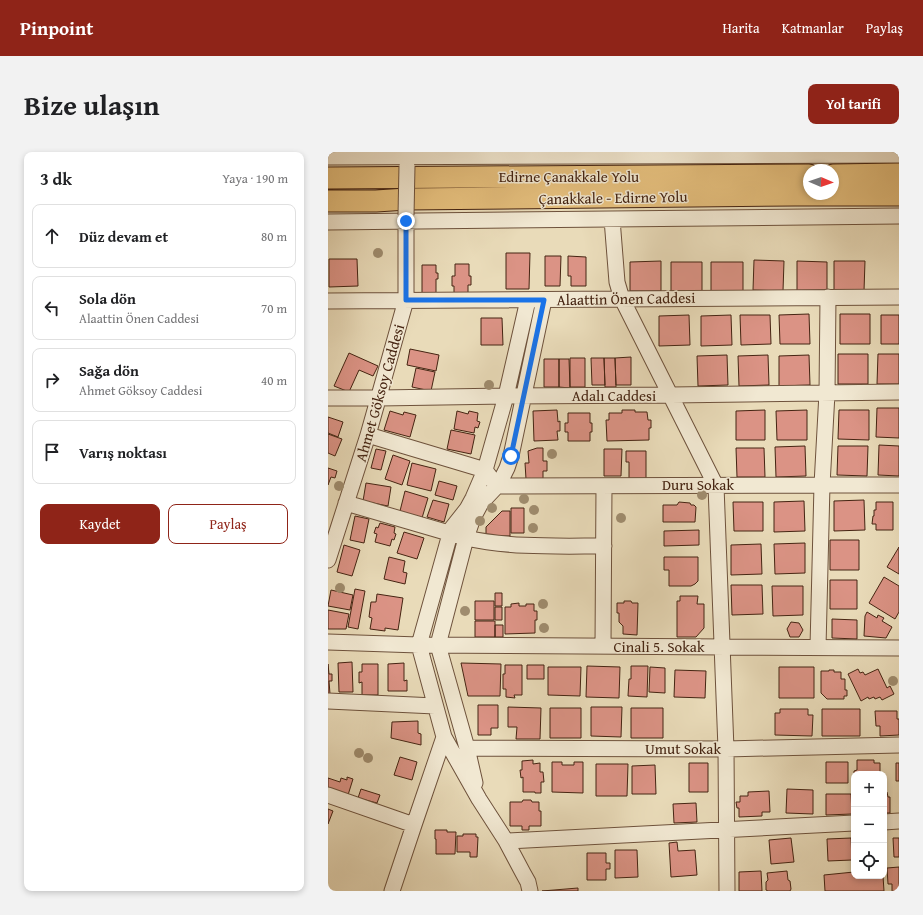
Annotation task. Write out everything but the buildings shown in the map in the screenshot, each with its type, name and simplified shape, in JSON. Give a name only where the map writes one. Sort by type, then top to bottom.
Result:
[{"type":"highway","points":[[839,175],[899,174]]},
{"type":"highway","name":"Edirne Çanakkale Yolu","points":[[328,178],[803,175]]},
{"type":"highway","name":"Çanakkale - Edirne Yolu","points":[[328,201],[376,201],[406,212],[794,195],[899,195]]},
{"type":"street","points":[[328,157],[899,155]]},
{"type":"street","points":[[435,157],[436,178]]},
{"type":"street","name":"Ahmet Göksoy Caddesi","points":[[328,560],[334,520],[346,503],[379,398],[406,300],[407,166]]},
{"type":"street","points":[[328,222],[406,212],[612,218],[899,216]]},
{"type":"street","points":[[612,218],[617,282],[622,299],[716,486],[726,749],[727,891]]},
{"type":"street","points":[[818,647],[822,485],[827,393],[828,297]]},
{"type":"street","name":"Alaattin Önen Caddesi","points":[[328,301],[899,297]]},
{"type":"street","points":[[528,300],[506,396],[485,470],[467,509],[452,528],[420,645],[444,737],[479,799],[506,841],[528,882],[530,891]]},
{"type":"street","points":[[479,799],[467,748],[438,645],[466,538],[473,518],[481,503],[497,486],[507,468],[511,456],[544,300]]},
{"type":"street","name":"Adalı Caddesi","points":[[328,398],[899,392]]},
{"type":"street","points":[[368,435],[485,470],[497,486]]},
{"type":"street","name":"Duru Sokak","points":[[497,486],[899,485]]},
{"type":"street","points":[[603,646],[604,486]]},
{"type":"street","points":[[346,503],[450,534],[489,543],[516,545],[604,546]]},
{"type":"street","name":"Cinali 5. Sokak","points":[[328,642],[420,645],[899,648]]},
{"type":"street","points":[[328,702],[435,706]]},
{"type":"street","points":[[392,891],[444,737]]},
{"type":"street","name":"Umut Sokak","points":[[467,748],[726,749],[899,745]]},
{"type":"street","points":[[328,795],[414,825]]},
{"type":"street","points":[[887,822],[899,821]]},
{"type":"street","points":[[506,841],[851,823]]},
{"type":"route","points":[[406,221],[406,300],[544,300],[511,456]]}]
